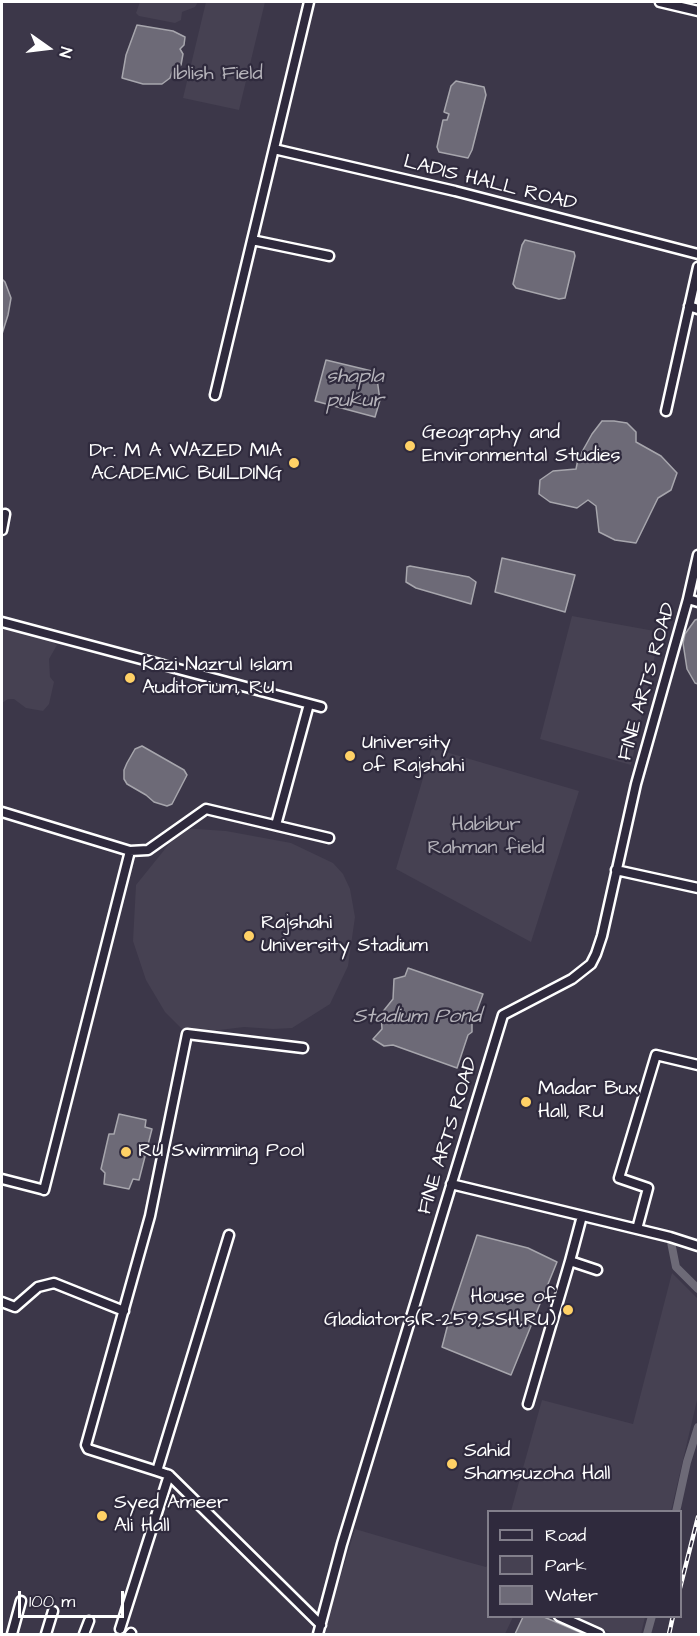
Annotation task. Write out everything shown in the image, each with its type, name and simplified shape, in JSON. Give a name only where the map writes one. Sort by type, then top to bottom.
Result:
[{"type":"street","points":[[215,395],[309,2]]},
{"type":"street","points":[[660,2],[699,11]]},
{"type":"street","name":"LADIS HALL ROAD","points":[[274,148],[456,191],[699,254]]},
{"type":"street","points":[[252,240],[329,256]]},
{"type":"street","points":[[666,411],[699,267]]},
{"type":"street","points":[[689,306],[699,309]]},
{"type":"street","points":[[2,530],[5,514]]},
{"type":"street","points":[[688,599],[699,555]]},
{"type":"street","name":"FINE ARTS ROAD","points":[[318,1635],[342,1544],[503,1014],[572,979],[591,964],[602,936],[636,784],[688,599],[699,602]]},
{"type":"street","points":[[2,622],[321,707]]},
{"type":"street","points":[[276,825],[309,704]]},
{"type":"street","points":[[2,812],[130,851],[148,850],[206,810],[329,838]]},
{"type":"street","points":[[2,1179],[42,1190],[130,851]]},
{"type":"street","points":[[616,870],[699,888]]},
{"type":"street","points":[[303,1048],[187,1034],[150,1216],[86,1447],[169,1475],[321,1625]]},
{"type":"street","points":[[637,1229],[648,1188],[620,1178],[656,1055],[699,1065]]},
{"type":"street","points":[[451,1184],[699,1246]]},
{"type":"street","points":[[528,1404],[582,1215]]},
{"type":"street","points":[[157,1471],[229,1235]]},
{"type":"street","points":[[570,1261],[597,1270]]},
{"type":"street","points":[[2,1302],[15,1307],[38,1287],[54,1283],[124,1311]]},
{"type":"street","points":[[120,1629],[169,1475]]},
{"type":"street","points":[[12,1635],[21,1601]]},
{"type":"street","points":[[46,1635],[53,1611]]},
{"type":"street","points":[[561,1618],[599,1635]]},
{"type":"street","points":[[84,1635],[89,1621]]},
{"type":"shaded area","name":"University of Rajshahi","points":[[2,2],[698,2],[697,1634],[2,1634]]},
{"type":"green space","points":[[140,2],[198,2],[195,7],[182,12],[181,20],[175,23],[139,16],[136,13]]},
{"type":"green space","name":"Iblish Field","points":[[206,2],[265,2],[239,110],[183,98]]},
{"type":"green space","points":[[572,616],[660,632],[631,765],[540,739]]},
{"type":"green space","points":[[2,626],[49,640],[57,645],[49,659],[50,677],[54,682],[49,704],[43,711],[26,708],[14,699],[8,699],[2,703]]},
{"type":"green space","name":"Habibur Rahman field","points":[[432,748],[579,791],[531,942],[396,869]]},
{"type":"green space","name":"Rajshahi University Stadium","points":[[182,828],[226,831],[291,843],[333,863],[343,874],[350,889],[355,917],[348,966],[330,1004],[292,1028],[244,1027],[187,1034],[165,1012],[146,980],[133,941],[136,885]]},
{"type":"green space","points":[[672,1273],[698,1299],[698,1396],[671,1510],[511,1510],[542,1400],[633,1424]]},
{"type":"green space","points":[[355,1529],[487,1566],[487,1618],[513,1618],[505,1634],[323,1634]]},
{"type":"green space","points":[[578,1618],[645,1618],[641,1634],[613,1634]]},
{"type":"water","points":[[137,25],[173,31],[185,37],[184,45],[180,49],[183,54],[181,65],[162,84],[143,84],[122,78],[126,55]]},
{"type":"water","points":[[456,81],[484,87],[486,95],[468,158],[439,152],[437,147],[443,120],[447,120],[449,114],[444,112],[451,86]]},
{"type":"water","points":[[525,240],[574,252],[565,298],[559,299],[516,288],[513,284]]},
{"type":"water","points":[[2,279],[11,298],[2,334]]},
{"type":"water","name":"shapla pukur","points":[[326,360],[376,372],[380,400],[375,417],[315,401]]},
{"type":"water","points":[[602,421],[627,423],[636,432],[636,442],[661,456],[677,473],[671,490],[658,498],[636,543],[615,540],[599,532],[596,506],[588,500],[577,508],[550,502],[539,494],[540,480],[553,471],[576,469],[578,459]]},
{"type":"water","points":[[502,558],[575,575],[565,612],[495,592]]},
{"type":"water","points":[[407,567],[469,577],[476,582],[471,604],[416,588],[406,582]]},
{"type":"water","points":[[698,619],[698,684],[695,683],[687,669],[683,643],[685,634]]},
{"type":"water","points":[[142,746],[184,770],[187,775],[172,804],[167,806],[154,802],[127,784],[124,779],[127,763],[135,749]]},
{"type":"water","name":"Stadium Pond","points":[[408,968],[483,994],[472,1024],[472,1032],[468,1035],[457,1068],[393,1045],[384,1046],[373,1039],[382,1029],[381,1014],[393,999],[394,979],[405,976]]},
{"type":"water","name":"RU Swimming Pool","points":[[119,1114],[146,1120],[145,1127],[152,1129],[139,1180],[133,1179],[129,1189],[104,1184],[105,1173],[101,1169],[109,1134],[114,1134]]},
{"type":"water","points":[[477,1235],[528,1248],[557,1262],[511,1375],[442,1347]]},
{"type":"water","points":[[523,1618],[546,1618],[584,1634],[515,1634]]},
{"type":"waterway","points":[[670,1237],[676,1267],[698,1289]]},
{"type":"waterway","points":[[676,1510],[687,1462],[698,1427]]},
{"type":"waterway","points":[[647,1634],[651,1618]]},
{"type":"railway","points":[[682,1580],[698,1517]]},
{"type":"railway","points":[[669,1634],[673,1618]]},
{"type":"place","name":"Geography and Environmental Studies","points":[[410,446]]},
{"type":"place","name":"Dr. M A WAZED MIA ACADEMIC BUILDING","points":[[294,463]]},
{"type":"place","name":"Kazi Nazrul Islam Auditorium, RU","points":[[130,678]]},
{"type":"place","name":"University of Rajshahi","points":[[350,756]]},
{"type":"place","name":"Rajshahi University Stadium","points":[[249,936]]},
{"type":"place","name":"Madar Bux Hall, RU","points":[[526,1102]]},
{"type":"place","name":"RU Swimming Pool","points":[[126,1152]]},
{"type":"place","name":"House of Gladiators(R-259,SSH,RU)","points":[[568,1310]]},
{"type":"place","name":"Sahid Shamsuzoha Hall","points":[[452,1464]]},
{"type":"place","name":"Syed Ameer Ali Hall","points":[[102,1516]]}]
